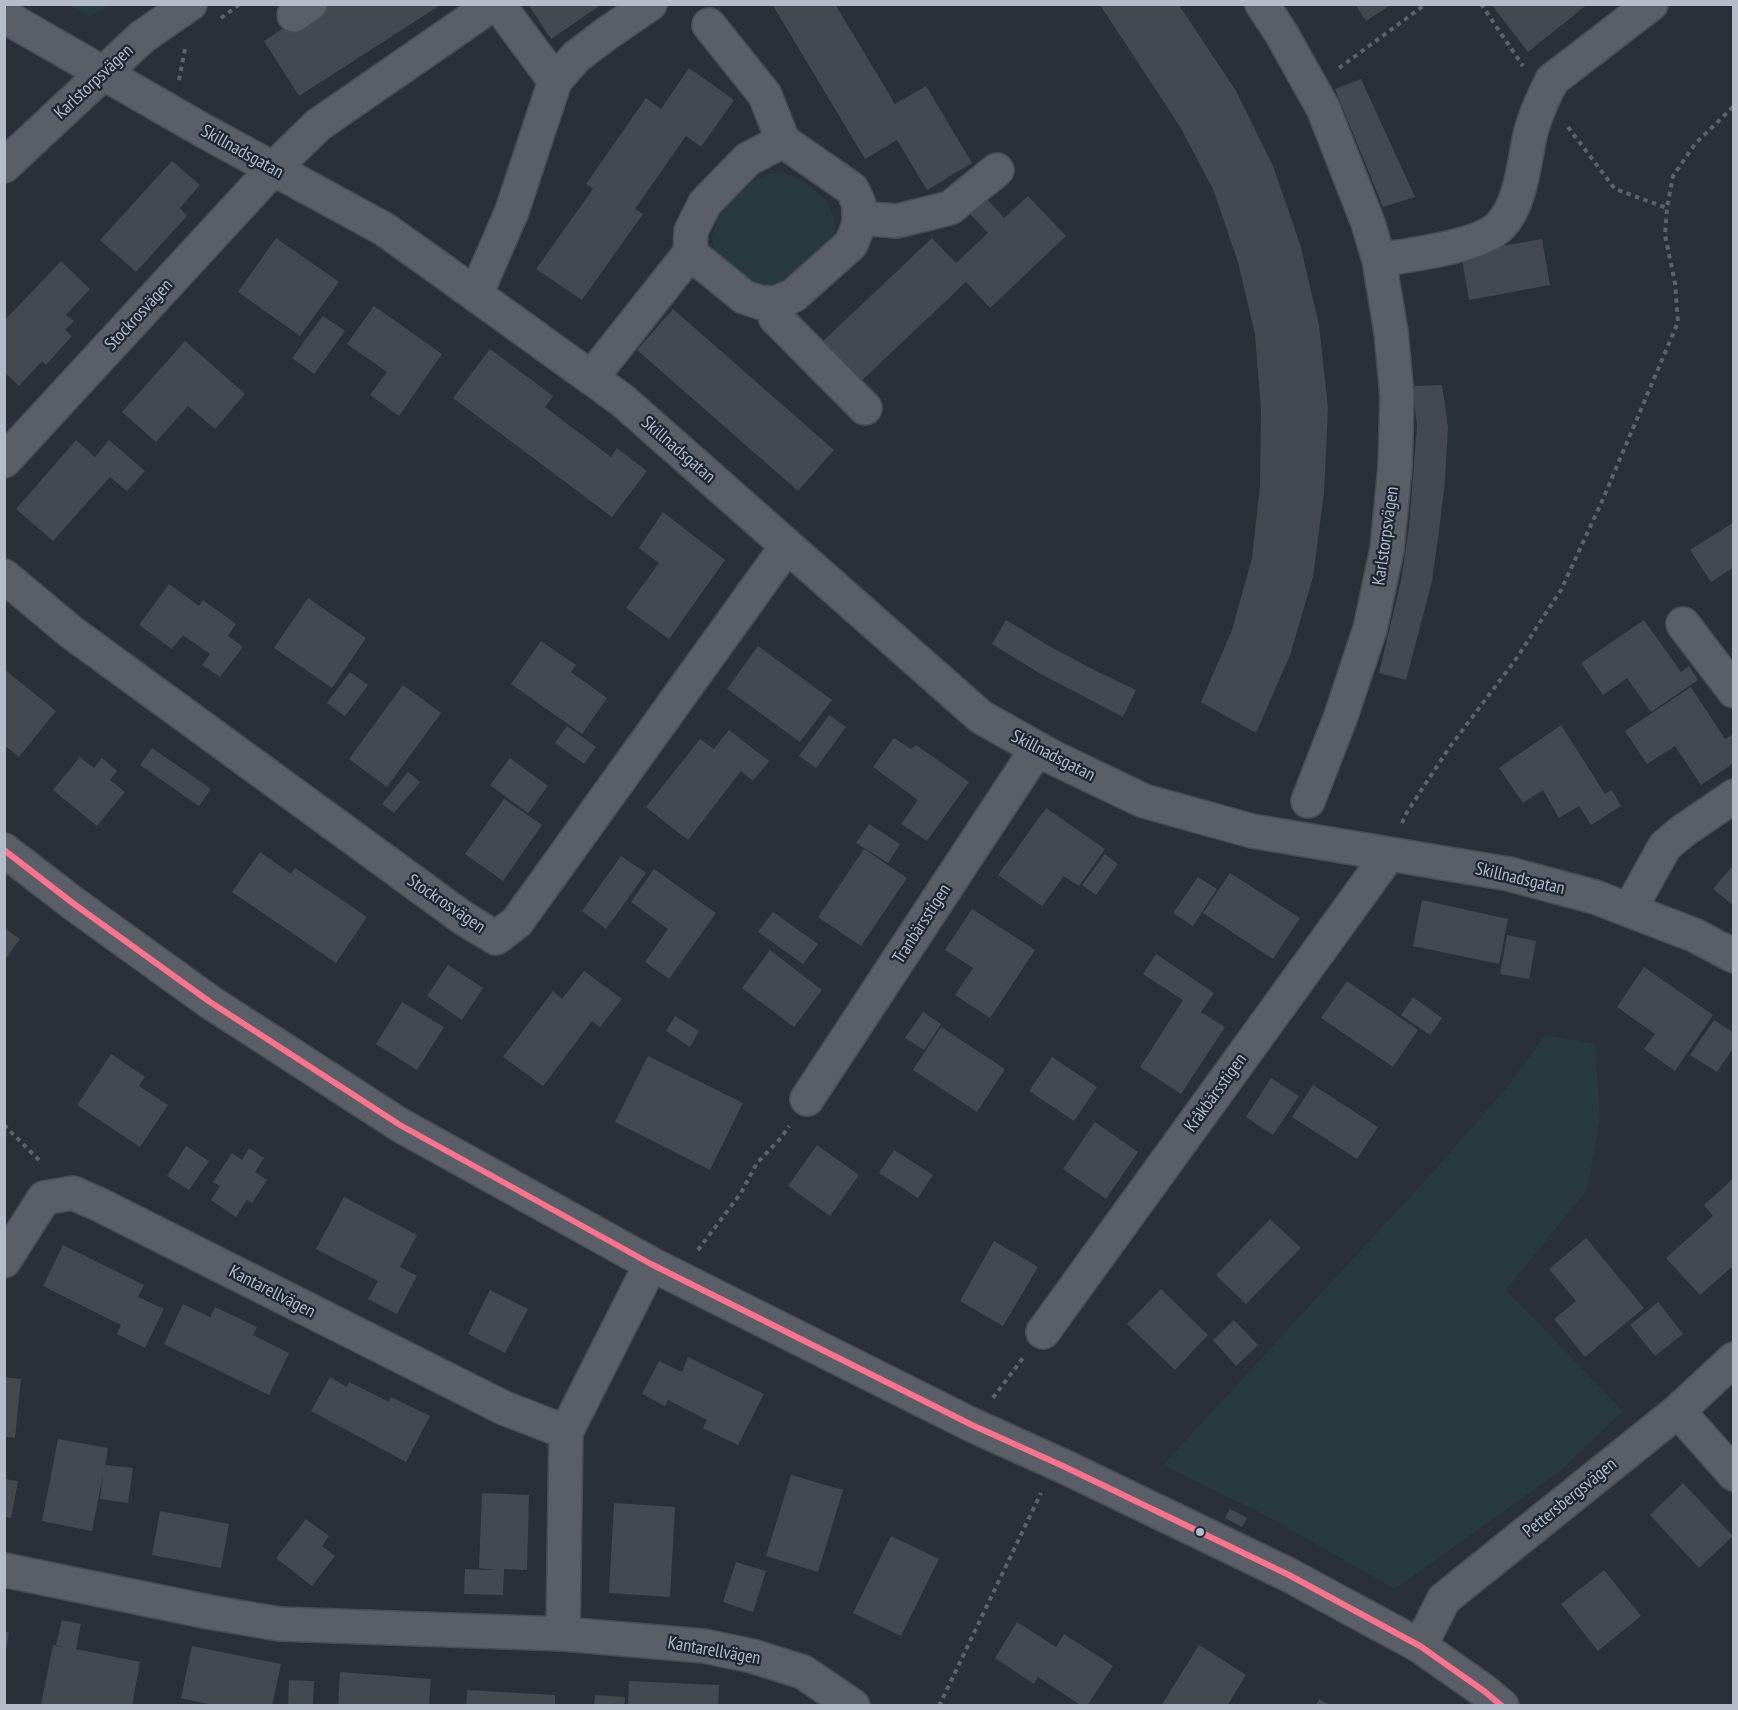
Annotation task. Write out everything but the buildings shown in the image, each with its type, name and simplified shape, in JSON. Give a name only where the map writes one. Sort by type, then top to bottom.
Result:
[{"type":"street","name":"Karlstorpsvägen","points":[[4,166],[142,37],[190,4]]},
{"type":"street","name":"Stockrosvägen","points":[[4,460],[273,169],[318,125],[493,4]]},
{"type":"street","points":[[498,4],[555,81]]},
{"type":"street","points":[[476,294],[512,211],[555,81],[576,57],[650,4]]},
{"type":"street","name":"Karlstorpsvägen","points":[[1262,4],[1323,108],[1368,223],[1379,260],[1391,333],[1397,396],[1395,467],[1387,549],[1370,629],[1341,716],[1308,801]]},
{"type":"street","points":[[1379,260],[1448,248],[1484,236],[1500,226],[1514,204],[1532,129],[1552,80],[1651,4]]},
{"type":"street","name":"Skillnadsgatan","points":[[4,16],[103,74],[384,229],[476,294],[622,400],[981,717],[1038,749],[1144,801],[1252,831],[1509,874],[1595,897],[1630,909],[1694,935],[1734,956]]},
{"type":"street","points":[[690,253],[744,297],[762,303],[777,303],[794,295],[851,244],[859,218],[859,204],[852,189],[783,141],[765,95],[709,25]]},
{"type":"street","points":[[591,378],[690,253],[691,231],[705,203],[748,159],[783,141]]},
{"type":"street","points":[[859,218],[897,221],[950,208],[997,170]]},
{"type":"street","points":[[772,303],[775,317],[865,408]]},
{"type":"street","name":"Stockrosvägen","points":[[4,576],[71,632],[463,918],[496,938],[517,922],[787,546]]},
{"type":"street","points":[[1683,624],[1734,691]]},
{"type":"street","name":"Tranbärsstigen","points":[[807,1099],[1038,749]]},
{"type":"street","points":[[1630,909],[1665,846],[1734,796]]},
{"type":"street","points":[[4,850],[74,904],[210,1002],[400,1125],[664,1271],[972,1425],[1063,1466],[1289,1575],[1420,1646],[1502,1706]]},
{"type":"street","name":"Kråkbärsstigen","points":[[1042,1332],[1389,854]]},
{"type":"street","points":[[4,1261],[44,1198],[73,1193]]},
{"type":"street","name":"Kantarellvägen","points":[[73,1193],[504,1408],[566,1432]]},
{"type":"street","points":[[563,1634],[566,1432],[664,1271]]},
{"type":"street","name":"Pettersbergsvägen","points":[[1420,1646],[1444,1599],[1678,1411],[1734,1359]]},
{"type":"street","points":[[1678,1411],[1734,1474]]},
{"type":"street","name":"Kantarellvägen","points":[[4,1570],[279,1624],[563,1634],[704,1646],[752,1656],[803,1672],[853,1706]]},
{"type":"path","points":[[1311,88],[1426,4]]},
{"type":"path","points":[[1480,4],[1544,97],[1615,189],[1667,208]]},
{"type":"path","points":[[1389,854],[1407,812],[1449,748],[1516,659],[1561,590],[1603,499],[1678,322],[1675,283],[1665,235],[1673,176],[1695,144],[1734,105]]},
{"type":"path","points":[[664,1271],[741,1193],[757,1163],[781,1138],[807,1099]]},
{"type":"path","points":[[4,1125],[73,1193]]},
{"type":"path","points":[[972,1425],[1042,1332]]},
{"type":"path","points":[[939,1706],[1045,1485],[1063,1466]]},
{"type":"green space","points":[[68,4],[109,5],[89,17]]},
{"type":"green space","points":[[767,174],[786,174],[805,182],[827,201],[834,218],[835,233],[793,277],[779,288],[750,285],[715,253],[712,237],[719,215],[740,189]]},
{"type":"green space","points":[[1545,1035],[1595,1044],[1600,1120],[1587,1190],[1506,1290],[1623,1411],[1560,1471],[1395,1589],[1263,1514],[1163,1465],[1435,1170],[1508,1086]]},
{"type":"transit line","points":[[4,850],[74,904],[210,1002],[400,1125],[651,1264],[972,1425],[1063,1466],[1289,1575],[1420,1646],[1502,1706]]}]
